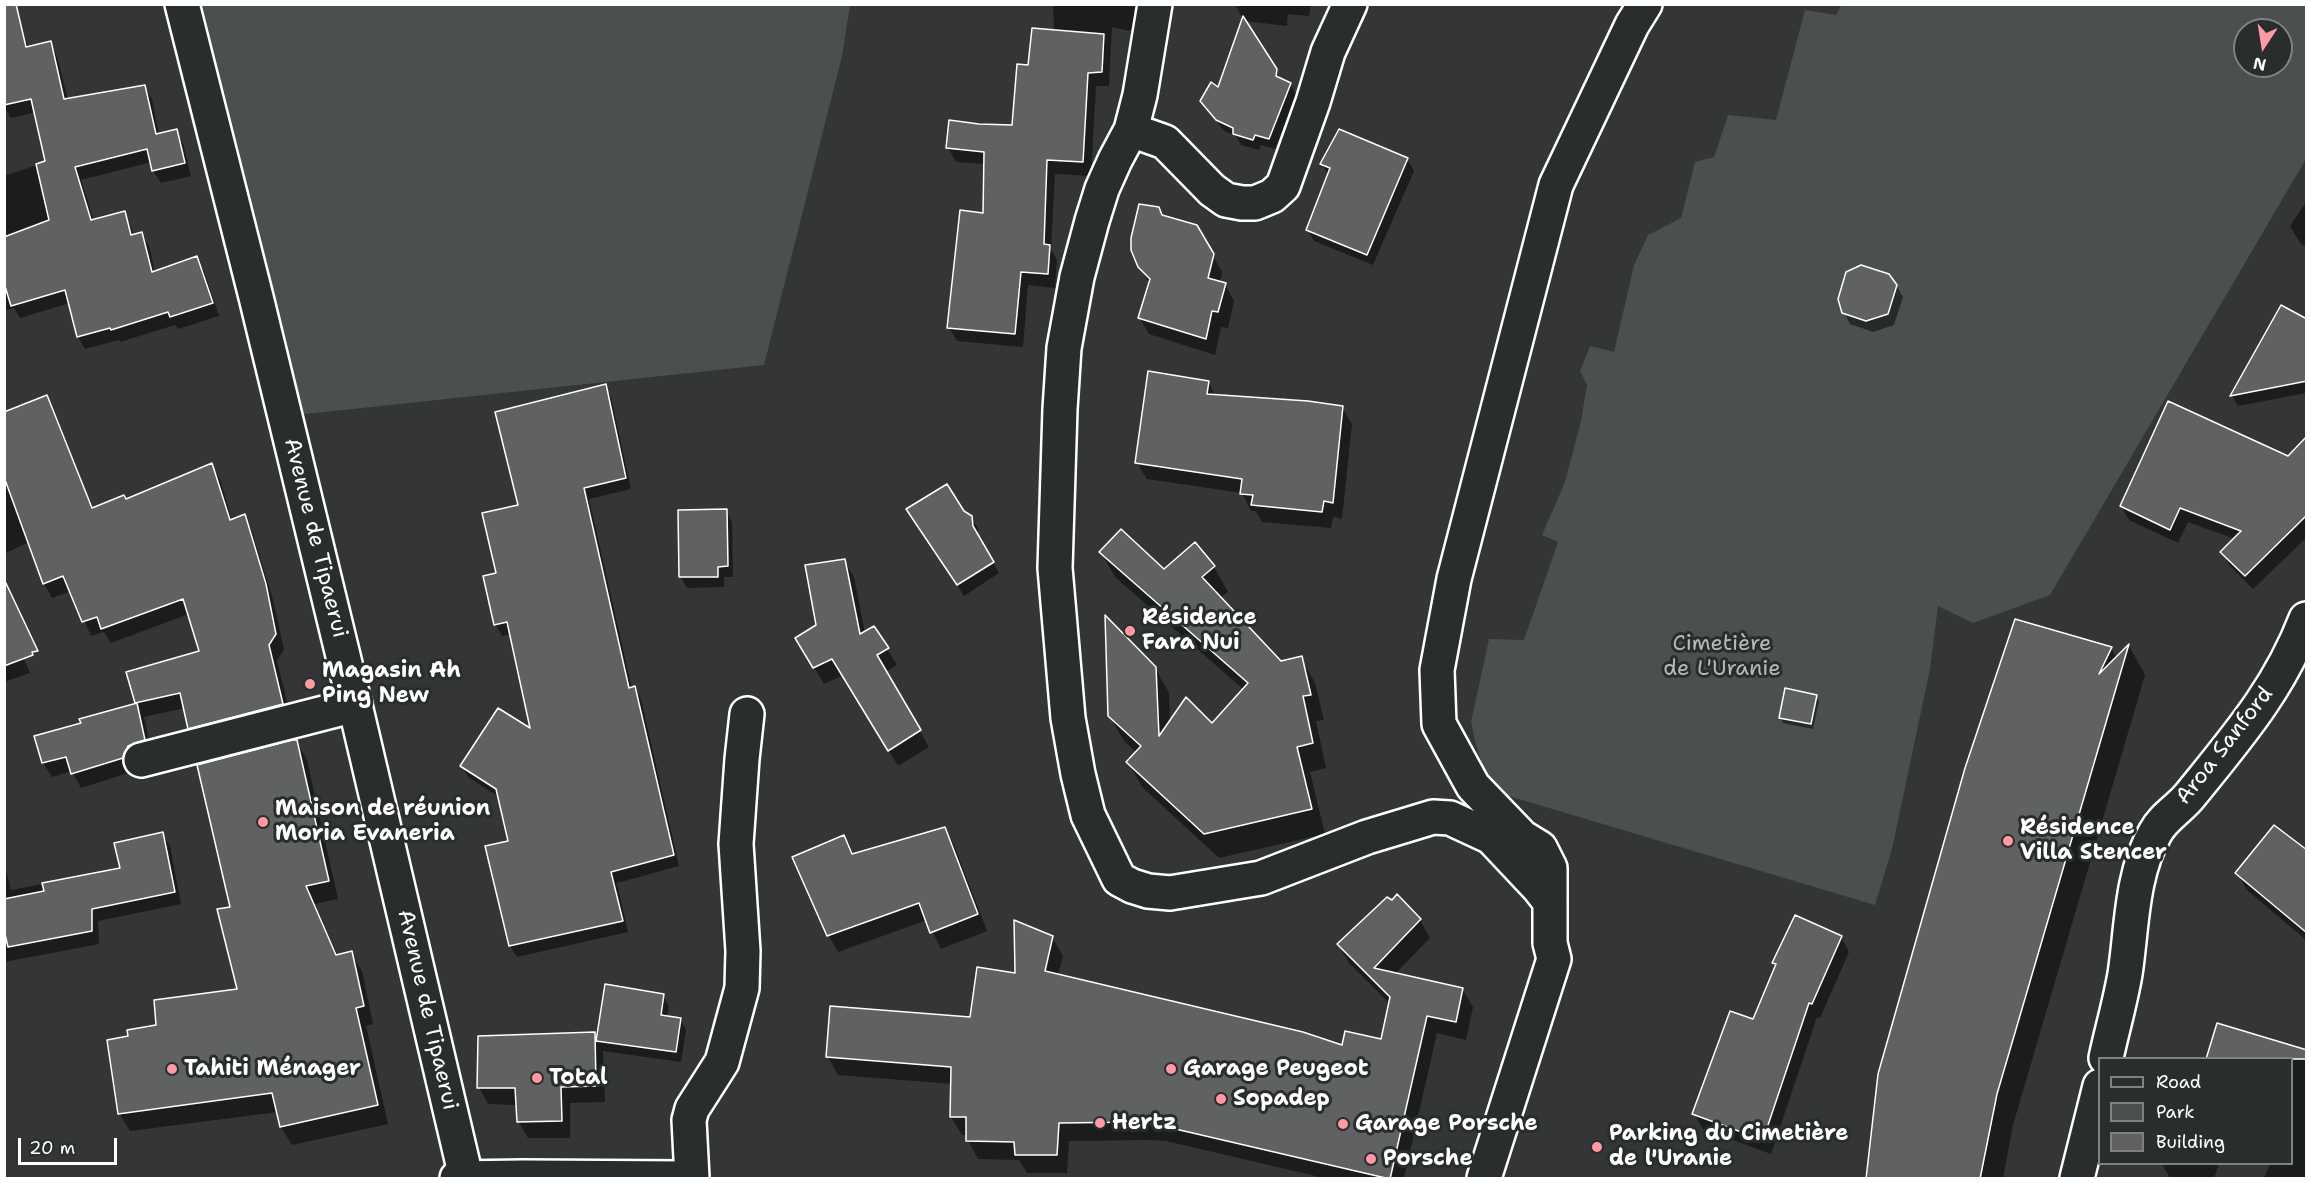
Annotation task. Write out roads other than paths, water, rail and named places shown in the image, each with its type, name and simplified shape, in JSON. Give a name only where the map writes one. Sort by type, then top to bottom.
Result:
[{"type":"street","name":"Avenue de Tipaerui","points":[[182,4],[355,705],[462,1178]]},
{"type":"street","points":[[1155,4],[1140,95],[1131,130],[1102,189],[1092,221],[1077,277],[1064,348],[1055,568],[1068,718],[1088,815],[1119,879],[1148,891],[1170,893],[1261,878],[1367,837],[1433,817],[1450,818],[1491,837],[1550,902]]},
{"type":"street","points":[[1131,130],[1165,142],[1212,190],[1226,200],[1256,203],[1272,196],[1283,186],[1328,52],[1350,4]]},
{"type":"street","points":[[1484,1179],[1554,959],[1550,943],[1550,868],[1540,848],[1522,837],[1473,786],[1439,724],[1437,670],[1454,579],[1556,185],[1632,25],[1645,4]]},
{"type":"street","name":"Aroa Sanford","points":[[2106,1057],[2119,1007],[2134,905],[2147,850],[2156,831],[2169,814],[2189,797],[2258,712],[2302,630]]},
{"type":"street","points":[[141,760],[355,705]]},
{"type":"street","points":[[692,1179],[689,1120],[692,1109],[722,1062],[742,988],[743,951],[736,844],[747,714]]},
{"type":"street","points":[[2077,1179],[2098,1094]]},
{"type":"street","points":[[462,1178],[687,1179]]},
{"type":"place","name":"Résidence Fara Nui","points":[[1130,631]]},
{"type":"place","name":"Magasin Ah Ping New","points":[[310,684]]},
{"type":"place","name":"Maison de réunion Moria Evaneria","points":[[263,822]]},
{"type":"place","name":"Résidence Villa Stencer","points":[[2008,841]]},
{"type":"place","name":"Tahiti Ménager","points":[[172,1069]]},
{"type":"place","name":"Garage Peugeot","points":[[1171,1069]]},
{"type":"place","name":"Total","points":[[537,1078]]},
{"type":"place","name":"Sopadep","points":[[1221,1099]]},
{"type":"place","name":"Hertz","points":[[1100,1123]]},
{"type":"place","name":"Garage Porsche","points":[[1343,1124]]},
{"type":"place","name":"Parking du Cimetière de l'Uranie","points":[[1597,1147]]},
{"type":"place","name":"Porsche","points":[[1371,1159]]},
{"type":"park label","name":"Cimetière de L'Uranie","points":[[1722,656]]}]
